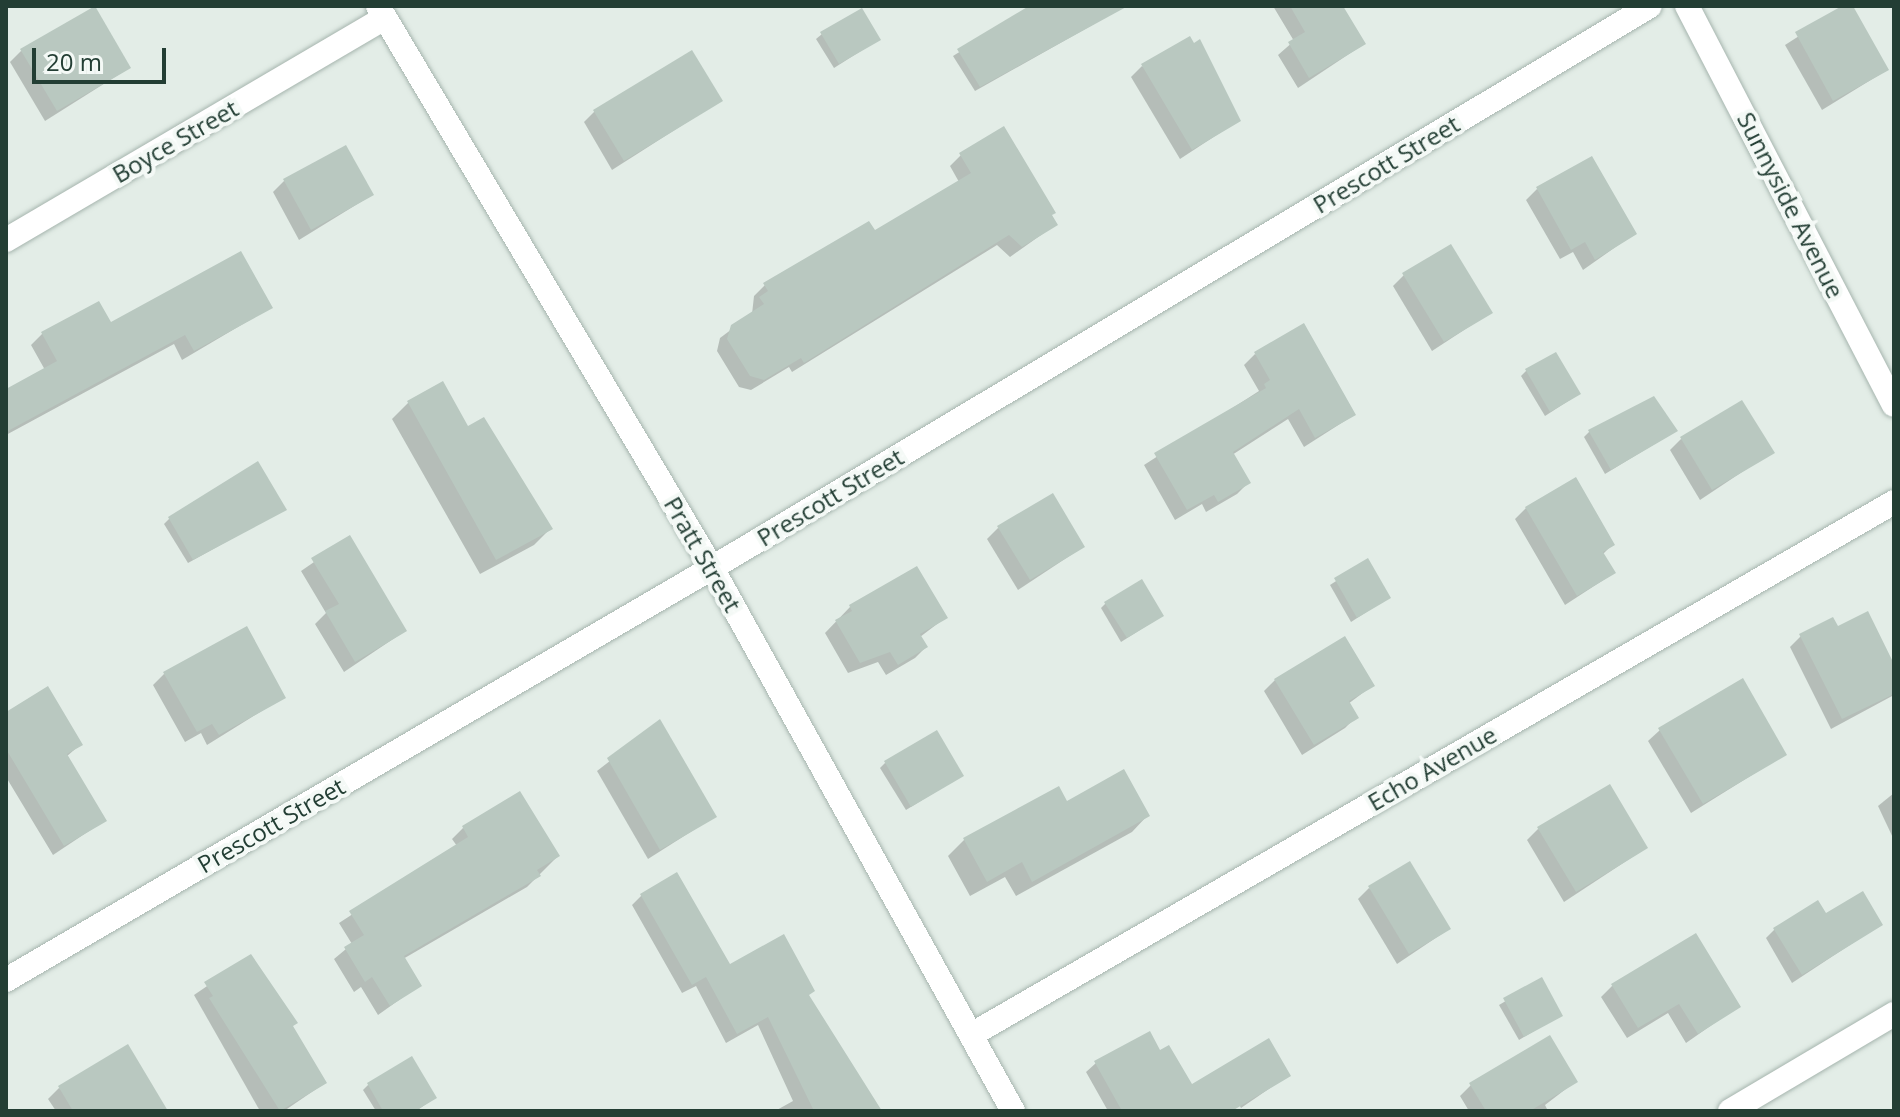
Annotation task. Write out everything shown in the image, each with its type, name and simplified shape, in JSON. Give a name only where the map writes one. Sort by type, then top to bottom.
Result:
[{"type":"street","name":"Prescott Street","points":[[6,980],[712,568],[1650,6]]},
{"type":"street","name":"Sunnyside Avenue","points":[[1687,6],[1894,405]]},
{"type":"street","name":"Pratt Street","points":[[381,12],[712,568],[1013,1111]]},
{"type":"street","name":"Boyce Street","points":[[6,240],[381,12]]},
{"type":"street","name":"Echo Avenue","points":[[971,1035],[1894,502]]},
{"type":"street","points":[[1730,1111],[1894,1014]]},
{"type":"building","points":[[95,6],[131,68],[57,111],[20,49]]},
{"type":"building","points":[[1029,6],[1128,6],[980,87],[957,49]]},
{"type":"building","points":[[1290,6],[1343,6],[1366,44],[1309,78],[1288,42],[1305,32]]},
{"type":"building","points":[[1842,6],[1853,6],[1889,70],[1833,101],[1795,32]]},
{"type":"building","points":[[862,8],[881,40],[839,64],[820,32]]},
{"type":"building","points":[[1190,36],[1194,43],[1200,39],[1241,121],[1192,150],[1141,64]]},
{"type":"building","points":[[692,50],[723,101],[624,161],[593,110]]},
{"type":"building","points":[[1004,126],[1056,213],[1052,215],[1058,225],[1022,247],[1009,235],[804,363],[801,358],[764,380],[750,376],[727,339],[731,325],[764,304],[759,297],[768,291],[763,283],[869,221],[875,230],[971,173],[959,153]]},
{"type":"building","points":[[346,145],[374,195],[311,230],[283,179]]},
{"type":"building","points":[[1592,156],[1637,234],[1595,260],[1585,242],[1571,250],[1536,187]]},
{"type":"building","points":[[1451,244],[1493,313],[1444,342],[1402,273]]},
{"type":"building","points":[[241,251],[273,308],[194,351],[185,335],[6,432],[6,389],[57,361],[41,332],[99,301],[111,322]]},
{"type":"building","points":[[1304,323],[1356,415],[1315,438],[1299,409],[1233,452],[1251,483],[1218,502],[1214,495],[1187,510],[1154,453],[1266,388],[1264,384],[1270,380],[1254,352]]},
{"type":"building","points":[[1556,352],[1581,394],[1550,412],[1525,369]]},
{"type":"building","points":[[443,381],[468,426],[484,417],[553,529],[496,560],[407,401]]},
{"type":"building","points":[[1654,396],[1678,431],[1611,470],[1588,430]]},
{"type":"building","points":[[1742,400],[1775,453],[1712,490],[1680,437]]},
{"type":"building","points":[[258,461],[287,510],[193,560],[168,517]]},
{"type":"building","points":[[1576,477],[1615,545],[1603,552],[1616,573],[1577,596],[1525,507]]},
{"type":"building","points":[[1053,493],[1085,547],[1030,580],[997,526]]},
{"type":"building","points":[[350,535],[407,631],[355,662],[325,611],[339,604],[311,558]]},
{"type":"building","points":[[1368,558],[1391,598],[1357,618],[1334,578]]},
{"type":"building","points":[[917,566],[948,618],[920,634],[928,647],[898,665],[890,652],[860,663],[835,620],[852,611],[849,605]]},
{"type":"building","points":[[1142,579],[1164,616],[1127,638],[1104,602]]},
{"type":"building","points":[[1868,611],[1894,664],[1894,694],[1842,719],[1799,634],[1833,617],[1838,626]]},
{"type":"building","points":[[247,626],[286,698],[219,735],[212,724],[197,732],[163,672]]},
{"type":"building","points":[[1345,636],[1375,686],[1349,701],[1359,718],[1314,745],[1274,679]]},
{"type":"building","points":[[1743,678],[1787,755],[1703,804],[1658,728]]},
{"type":"building","points":[[48,686],[83,745],[67,754],[107,821],[64,846],[6,749],[6,712]]},
{"type":"building","points":[[660,719],[717,817],[660,850],[607,758]]},
{"type":"building","points":[[937,730],[964,776],[911,807],[884,761]]},
{"type":"building","points":[[1124,769],[1150,816],[1032,882],[1022,862],[987,882],[963,838],[1059,786],[1067,801]]},
{"type":"building","points":[[1610,784],[1648,848],[1576,892],[1537,827]]},
{"type":"building","points":[[520,791],[560,856],[537,870],[541,876],[404,956],[422,986],[390,1006],[372,977],[365,982],[344,947],[364,935],[349,911],[468,837],[462,826]]},
{"type":"building","points":[[1410,861],[1451,929],[1409,954],[1368,886]]},
{"type":"building","points":[[677,872],[730,964],[784,934],[815,991],[809,995],[882,1111],[814,1111],[768,1017],[737,1034],[706,977],[692,985],[640,894]]},
{"type":"building","points":[[1863,891],[1883,925],[1802,975],[1773,928],[1818,900],[1826,913]]},
{"type":"building","points":[[1696,933],[1741,1007],[1698,1034],[1679,1004],[1638,1028],[1611,984]]},
{"type":"building","points":[[251,954],[298,1023],[293,1026],[327,1083],[280,1111],[209,998],[213,996],[204,982]]},
{"type":"building","points":[[1542,977],[1563,1016],[1524,1037],[1503,998]]},
{"type":"building","points":[[1150,1031],[1160,1050],[1169,1045],[1192,1084],[1269,1038],[1291,1076],[1232,1111],[1122,1111],[1094,1061]]},
{"type":"building","points":[[1550,1035],[1578,1082],[1530,1111],[1486,1111],[1469,1083]]},
{"type":"building","points":[[128,1044],[168,1111],[73,1111],[58,1086]]},
{"type":"building","points":[[412,1056],[437,1098],[415,1111],[383,1111],[367,1083]]}]
